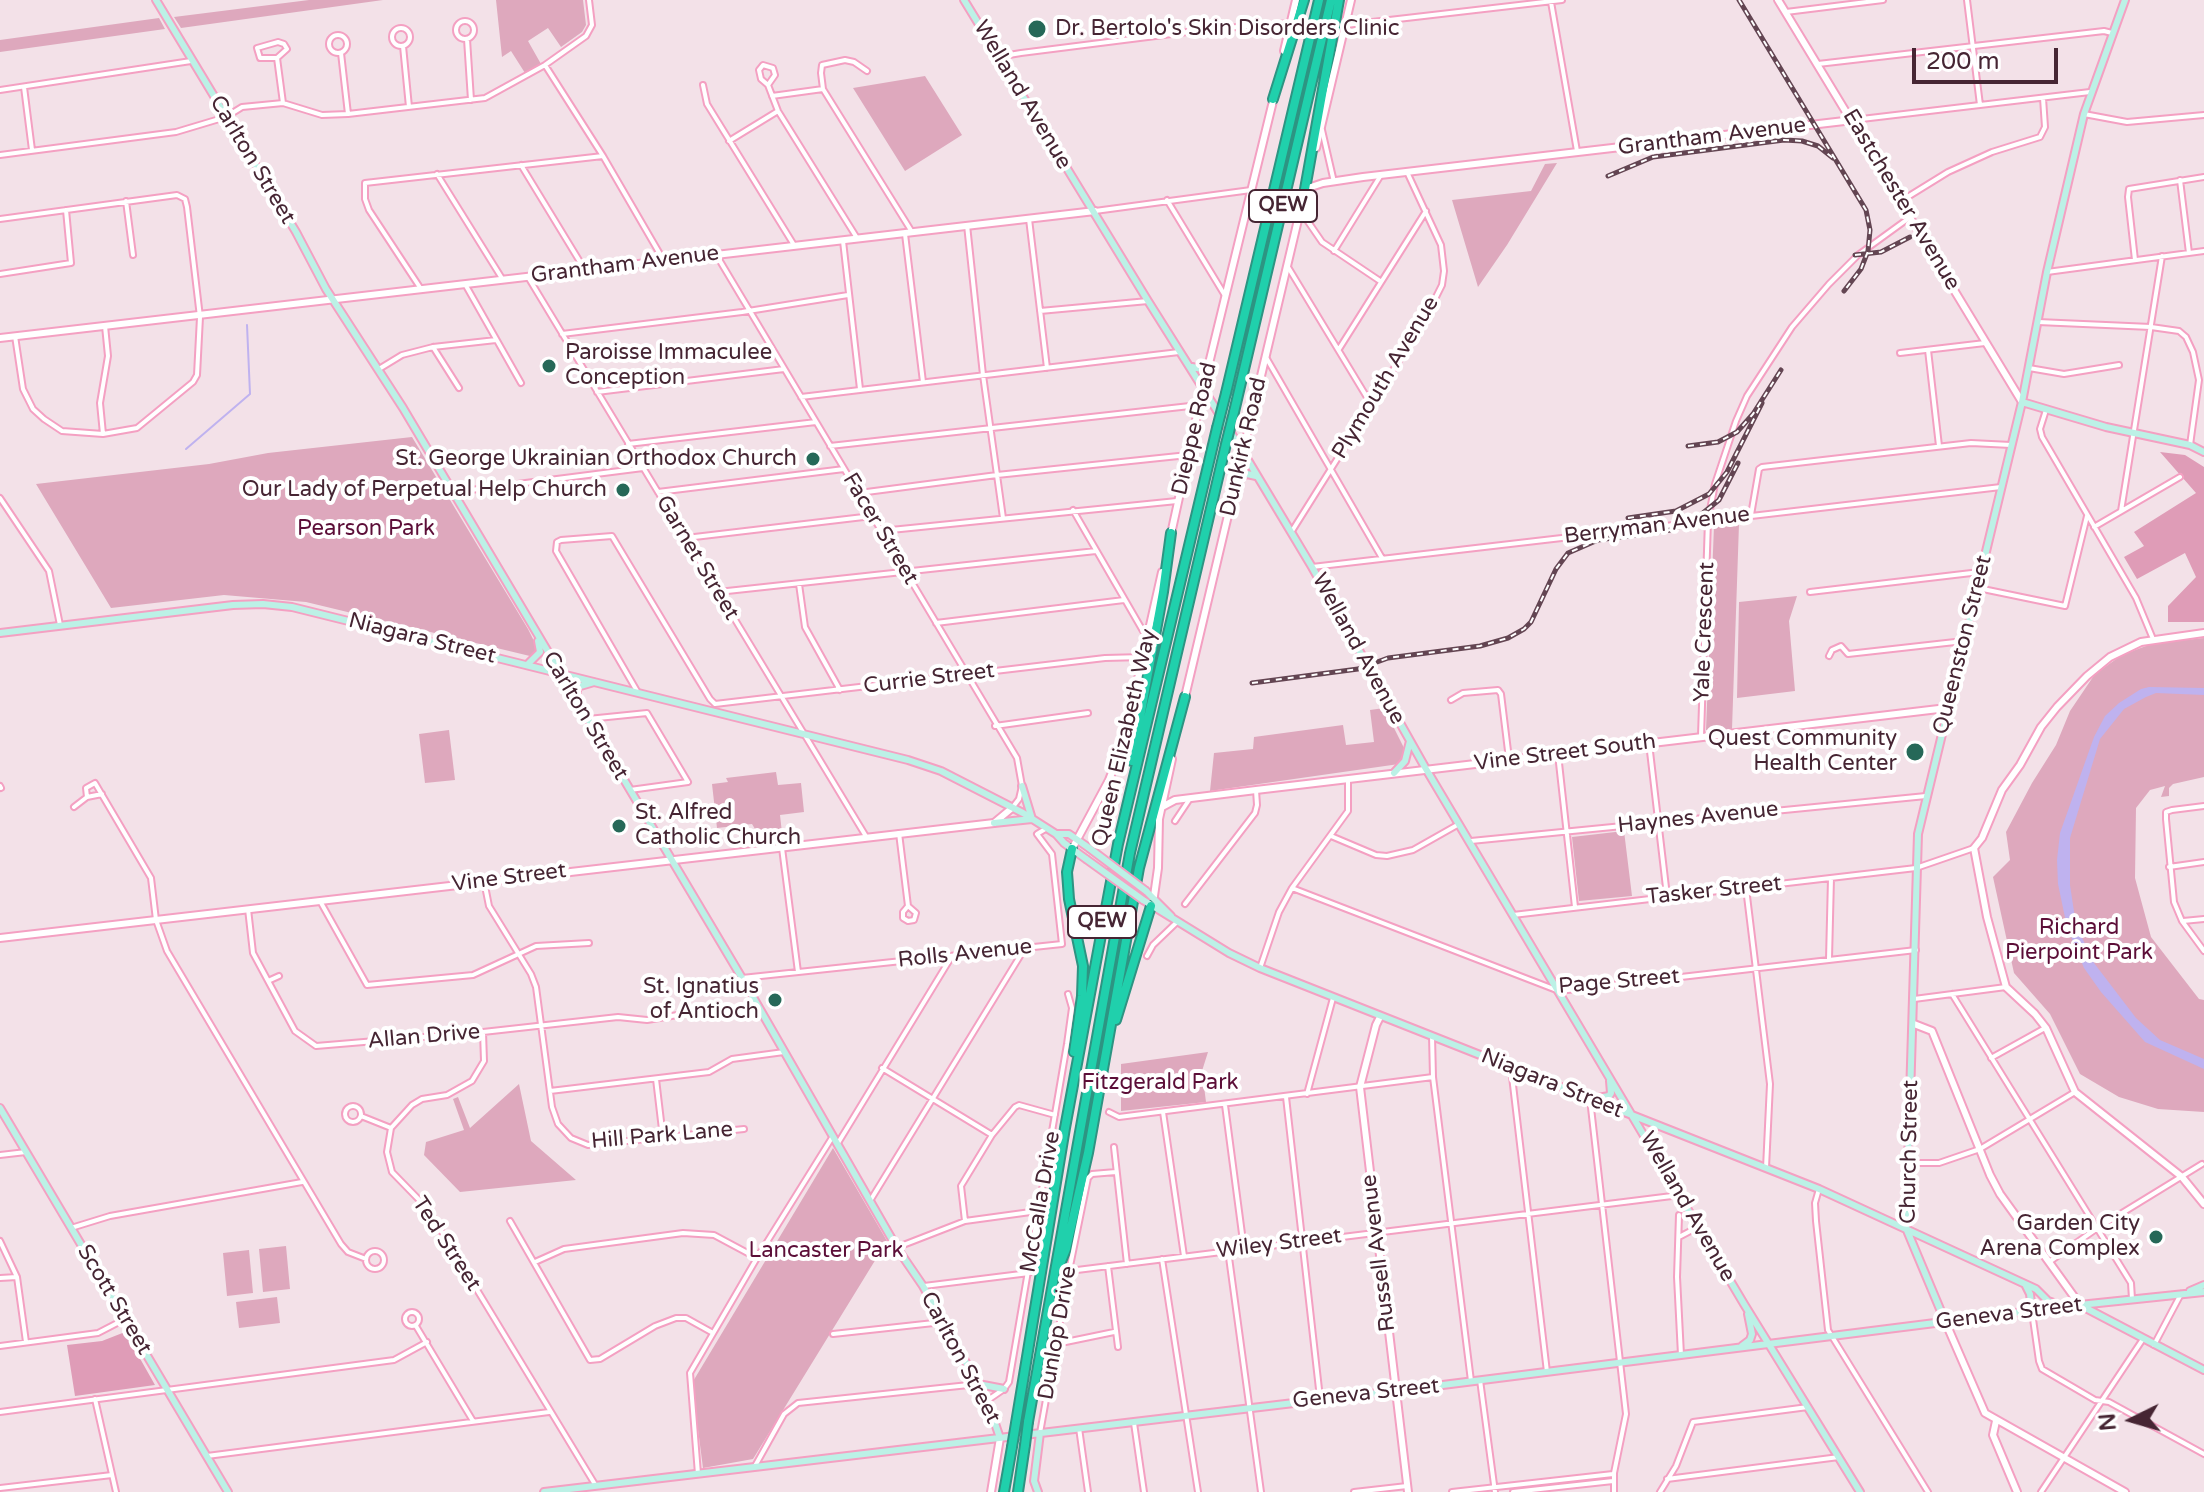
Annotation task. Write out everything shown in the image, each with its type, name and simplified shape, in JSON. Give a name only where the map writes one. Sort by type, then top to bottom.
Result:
[{"type":"highway","points":[[1273,99],[1304,0]]},
{"type":"highway","name":"Queen Elizabeth Way","points":[[1004,1492],[1093,971],[1126,809],[1319,0]]},
{"type":"highway","name":"Queen Elizabeth Way","points":[[1018,1492],[1130,853],[1331,0]]},
{"type":"highway","points":[[1305,189],[1339,0]]},
{"type":"highway","points":[[1126,809],[1134,745],[1171,533]]},
{"type":"highway","points":[[1054,1279],[1066,1249],[1079,1194],[1144,847],[1185,697]]},
{"type":"highway","points":[[1065,1128],[1083,966],[1068,885],[1067,860],[1072,849]]},
{"type":"highway","points":[[1105,1055],[1149,901]]},
{"type":"main road","name":"Carlton Street","points":[[156,0],[296,232],[334,301],[453,492],[742,978],[897,1248],[923,1286],[987,1400],[1000,1438]]},
{"type":"main road","name":"Welland Avenue","points":[[964,0],[1243,452],[1426,769],[1744,1304],[1860,1492]]},
{"type":"main road","name":"Queenston Street","points":[[1914,1024],[1916,868],[1926,796],[2022,402],[2047,272],[2084,114],[2125,0]]},
{"type":"main road","points":[[1189,365],[1196,369],[1210,365]]},
{"type":"main road","points":[[2022,402],[2106,427],[2190,445],[2204,452]]},
{"type":"main road","points":[[1237,479],[1247,474],[1257,477]]},
{"type":"main road","name":"Niagara Street","points":[[0,633],[233,605],[292,607],[637,691],[941,771],[1047,828],[1164,914],[1260,968],[1819,1189],[2036,1289],[2048,1301],[2065,1306]]},
{"type":"main road","points":[[528,664],[540,652],[538,638]]},
{"type":"main road","points":[[577,701],[577,687],[597,682]]},
{"type":"main road","points":[[1394,773],[1405,761],[1410,741]]},
{"type":"main road","points":[[994,823],[1032,819],[1022,786]]},
{"type":"main road","name":"Niagara Street","points":[[1056,834],[1069,834],[1077,839],[1146,891],[1149,901]]},
{"type":"main road","name":"Church Street","points":[[1914,1024],[1906,1228],[1945,1321]]},
{"type":"main road","points":[[1590,1099],[1611,1093],[1608,1074]]},
{"type":"main road","name":"Scott Street","points":[[0,1108],[228,1492]]},
{"type":"main road","points":[[2023,1284],[2030,1294],[2032,1312]]},
{"type":"main road","name":"Geneva Street","points":[[2184,1293],[2204,1285]]},
{"type":"main road","name":"Geneva Street","points":[[544,1492],[1395,1391],[2065,1306],[2204,1292]]},
{"type":"main road","points":[[1738,1348],[1750,1340],[1752,1334],[1744,1304]]},
{"type":"main road","points":[[2080,1305],[2204,1370]]},
{"type":"main road","points":[[978,1384],[1004,1389]]},
{"type":"main road","name":"Dunlop Drive","points":[[1034,1481],[1040,1433]]},
{"type":"main road","points":[[1034,1481],[1038,1492]]},
{"type":"street","points":[[0,155],[176,132],[226,117],[242,107],[283,103],[322,115],[471,100],[497,93],[545,65],[591,30],[589,0]]},
{"type":"street","name":"Dieppe Road","points":[[1072,849],[1094,812],[1119,755],[1296,0]]},
{"type":"street","points":[[1323,183],[1313,180],[1309,170],[1351,0]]},
{"type":"street","points":[[1346,25],[1562,0]]},
{"type":"street","name":"Eastchester Avenue","points":[[1778,0],[2022,402]]},
{"type":"street","points":[[1786,12],[1883,0]]},
{"type":"street","points":[[1967,0],[1980,105]]},
{"type":"street","points":[[1551,1],[1577,153]]},
{"type":"street","points":[[463,21],[471,23],[474,28],[472,36],[467,39],[461,38],[456,31],[463,21]]},
{"type":"street","points":[[1001,61],[1009,55],[1021,53],[1211,29],[1291,23]]},
{"type":"street","points":[[400,28],[410,35],[408,43],[403,46],[395,44],[392,39],[393,33],[400,28]]},
{"type":"street","points":[[1818,64],[2104,31],[2112,33]]},
{"type":"street","points":[[335,35],[341,35],[347,41],[347,47],[341,53],[335,52],[329,45],[335,35]]},
{"type":"street","points":[[467,39],[471,100]]},
{"type":"street","points":[[278,42],[284,44],[287,49],[277,58],[260,58],[257,48],[278,42]]},
{"type":"street","points":[[403,46],[409,107]]},
{"type":"street","points":[[341,53],[348,114]]},
{"type":"street","points":[[277,58],[283,103]]},
{"type":"street","points":[[867,71],[845,60],[822,65],[823,89],[909,232],[923,382]]},
{"type":"street","points":[[0,90],[192,61]]},
{"type":"street","points":[[545,65],[664,261]]},
{"type":"street","points":[[768,85],[775,75],[773,68],[763,65],[759,70],[761,79],[768,85],[778,111],[857,238]]},
{"type":"street","points":[[703,85],[707,104],[794,245]]},
{"type":"street","points":[[24,87],[32,150]]},
{"type":"street","points":[[772,96],[823,89]]},
{"type":"street","name":"Grantham Avenue","points":[[1305,189],[1323,183],[1381,175],[2090,92]]},
{"type":"street","points":[[1901,201],[1948,172],[1992,152],[2040,137],[2045,127],[2043,98]]},
{"type":"street","points":[[729,141],[778,111]]},
{"type":"street","points":[[2084,114],[2127,122],[2204,115]]},
{"type":"street","points":[[1321,128],[1334,182]]},
{"type":"street","points":[[421,289],[369,210],[365,183],[603,156]]},
{"type":"street","points":[[521,165],[585,270]]},
{"type":"street","name":"Plymouth Avenue","points":[[1291,533],[1425,319],[1442,285],[1444,255],[1407,172]]},
{"type":"street","points":[[437,174],[503,280]]},
{"type":"street","points":[[1334,251],[1381,175]]},
{"type":"street","points":[[2135,260],[2128,190],[2204,177]]},
{"type":"street","points":[[2180,180],[2189,253]]},
{"type":"street","name":"Dunkirk Road","points":[[1149,901],[1162,807],[1185,697],[1305,189]]},
{"type":"street","name":"Grantham Avenue","points":[[0,338],[200,317],[1251,190]]},
{"type":"street","points":[[0,219],[177,195],[185,199],[200,317],[197,375],[193,382],[137,428],[103,434],[62,431],[33,409],[23,389],[15,336]]},
{"type":"street","points":[[1167,200],[1225,295]]},
{"type":"street","points":[[126,201],[133,255]]},
{"type":"street","points":[[0,274],[71,263],[66,210]]},
{"type":"street","points":[[1300,210],[1322,242],[1380,281]]},
{"type":"street","points":[[1339,349],[1426,211]]},
{"type":"street","name":"Yale Crescent","points":[[1701,736],[1708,520],[1715,484],[1736,421],[1747,396],[1792,327],[1841,271],[1870,245],[1911,217]]},
{"type":"street","points":[[1029,218],[1047,368]]},
{"type":"street","points":[[967,225],[983,375],[1003,518]]},
{"type":"street","points":[[843,239],[860,389]]},
{"type":"street","points":[[2047,272],[2204,251]]},
{"type":"street","name":"Facer Street","points":[[716,254],[995,726],[1017,758],[1022,786]]},
{"type":"street","points":[[2121,511],[2162,256]]},
{"type":"street","points":[[1287,265],[1371,404]]},
{"type":"street","name":"Garnet Street","points":[[528,277],[867,838]]},
{"type":"street","points":[[465,284],[521,383]]},
{"type":"street","points":[[562,334],[848,295]]},
{"type":"street","points":[[1040,311],[1148,301]]},
{"type":"street","points":[[2038,322],[2179,331],[2186,337],[2198,370],[2190,445]]},
{"type":"street","points":[[103,434],[100,403],[108,356],[105,326]]},
{"type":"street","points":[[379,369],[402,355],[433,347],[496,340]]},
{"type":"street","points":[[1900,353],[1987,343]]},
{"type":"street","points":[[433,347],[459,388]]},
{"type":"street","points":[[1928,350],[1939,446]]},
{"type":"street","points":[[801,397],[1179,352]]},
{"type":"street","points":[[1265,357],[1382,558]]},
{"type":"street","points":[[2029,368],[2064,374],[2119,365]]},
{"type":"street","points":[[597,392],[784,369]]},
{"type":"street","points":[[2197,401],[2204,402]]},
{"type":"street","points":[[830,446],[1199,405]]},
{"type":"street","points":[[2046,410],[2040,429],[2042,437],[2136,598],[2153,639]]},
{"type":"street","points":[[628,444],[816,422]]},
{"type":"street","points":[[1751,515],[1756,480],[1762,467],[1971,443],[2011,445]]},
{"type":"street","points":[[859,493],[1188,455]]},
{"type":"street","points":[[453,492],[643,468]]},
{"type":"street","points":[[658,492],[844,469]]},
{"type":"street","points":[[2094,527],[2180,477]]},
{"type":"street","name":"Berryman Avenue","points":[[1312,567],[2002,487]]},
{"type":"street","points":[[0,498],[49,571],[60,625]]},
{"type":"street","points":[[881,531],[1177,501]]},
{"type":"street","points":[[1073,510],[1124,600],[1148,635]]},
{"type":"street","points":[[686,538],[872,516]]},
{"type":"street","points":[[1977,588],[2065,606],[2087,516]]},
{"type":"street","name":"Currie Street","points":[[637,691],[556,551],[557,542],[612,536],[715,704],[1105,658],[1143,657]]},
{"type":"street","points":[[718,592],[1096,551]]},
{"type":"street","points":[[1810,592],[1980,572]]},
{"type":"street","points":[[799,584],[805,627],[840,690]]},
{"type":"street","points":[[936,623],[1124,600]]},
{"type":"street","points":[[2204,633],[2153,639],[2129,647],[2110,657],[2087,676],[2048,717],[2002,790],[1982,838],[1974,848],[1988,922],[2006,987],[2046,1028],[2075,1092],[2182,1177],[2204,1204]]},
{"type":"street","points":[[1829,656],[1832,650],[1841,646],[1848,654],[1964,641]]},
{"type":"street","points":[[1451,700],[1463,693],[1498,690],[1509,759]]},
{"type":"street","name":"Vine Street South","points":[[1162,807],[1170,801],[1186,798],[1947,708]]},
{"type":"street","points":[[588,719],[647,713],[688,782],[630,790]]},
{"type":"street","points":[[995,726],[1088,713]]},
{"type":"street","points":[[1649,743],[1667,896]]},
{"type":"street","points":[[1558,754],[1575,907]]},
{"type":"street","points":[[1260,968],[1279,912],[1292,888],[1348,811],[1348,779]]},
{"type":"street","points":[[87,797],[86,788],[95,783],[151,878],[156,920],[167,951],[341,1244],[348,1252],[366,1259]]},
{"type":"street","points":[[994,823],[1019,799],[1022,786]]},
{"type":"street","points":[[1167,786],[1186,798],[1175,821]]},
{"type":"street","points":[[1185,904],[1255,813],[1256,790]]},
{"type":"street","points":[[74,807],[87,797],[102,794]]},
{"type":"street","name":"Haynes Avenue","points":[[1470,841],[1926,796]]},
{"type":"street","points":[[2204,806],[2166,812],[2174,902],[2182,921],[2204,951]]},
{"type":"street","name":"Vine Street","points":[[0,938],[994,823]]},
{"type":"street","points":[[1331,836],[1376,855],[1387,856],[1413,850],[1459,824]]},
{"type":"street","name":"Rolls Avenue","points":[[742,978],[1062,944],[1052,854],[1037,834],[1047,828]]},
{"type":"street","points":[[899,833],[908,906]]},
{"type":"street","points":[[782,848],[798,972]]},
{"type":"street","name":"Tasker Street","points":[[1513,915],[1916,868],[1974,848]]},
{"type":"street","points":[[2169,867],[2204,862]]},
{"type":"street","points":[[1829,959],[1831,878]]},
{"type":"street","name":"Hill Park Lane","points":[[484,881],[489,906],[536,987],[550,1091],[558,1124],[571,1138],[588,1145],[744,1129]]},
{"type":"street","points":[[1746,887],[1770,1084],[1766,1168]]},
{"type":"street","name":"Page Street","points":[[1292,888],[1559,991],[1916,950]]},
{"type":"street","points":[[320,901],[367,985],[473,975],[536,946],[589,943]]},
{"type":"street","name":"Allan Drive","points":[[248,909],[253,953],[295,1031],[316,1046],[618,1017],[647,1020],[690,1013]]},
{"type":"street","points":[[2182,921],[2204,919]]},
{"type":"street","points":[[1147,956],[1153,945],[1179,921]]},
{"type":"street","points":[[870,1201],[1025,948]]},
{"type":"street","points":[[838,1143],[952,956]]},
{"type":"street","points":[[268,981],[279,976]]},
{"type":"street","points":[[1914,999],[2006,987]]},
{"type":"street","name":"McCalla Drive","points":[[1004,1389],[1009,1382],[1056,1115],[1072,1008],[1068,994]]},
{"type":"street","points":[[1952,994],[2131,1283],[2132,1299]]},
{"type":"street","points":[[1307,1094],[1333,998]]},
{"type":"street","name":"Russell Avenue","points":[[1380,1017],[1360,1087],[1407,1489]]},
{"type":"street","points":[[1914,1024],[1932,1031],[2000,1194],[2080,1305]]},
{"type":"street","points":[[1991,1058],[2046,1028]]},
{"type":"street","points":[[361,1116],[391,1128],[412,1105],[422,1099],[447,1095],[472,1081],[484,1061],[483,1032]]},
{"type":"street","points":[[1432,1036],[1433,1077],[1471,1381]]},
{"type":"street","points":[[550,1091],[709,1072],[732,1059],[784,1052]]},
{"type":"street","points":[[1511,1067],[1547,1372]]},
{"type":"street","points":[[882,1068],[992,1135]]},
{"type":"street","points":[[1109,1112],[1119,1117],[1433,1077]]},
{"type":"street","points":[[656,1079],[663,1138]]},
{"type":"street","points":[[1908,1163],[1939,1163],[1980,1149],[2075,1092]]},
{"type":"street","points":[[1286,1097],[1320,1398]]},
{"type":"street","points":[[1590,1099],[1626,1414],[1614,1473],[1614,1492]]},
{"type":"street","points":[[965,1221],[961,1186],[992,1135],[1019,1105],[1056,1115]]},
{"type":"street","points":[[1225,1105],[1244,1249]]},
{"type":"street","points":[[354,1106],[359,1108],[361,1116],[352,1122],[346,1117],[346,1112],[354,1106]]},
{"type":"street","points":[[1163,1112],[1184,1256]]},
{"type":"street","name":"Ted Street","points":[[391,1128],[387,1152],[392,1172],[428,1209],[596,1486]]},
{"type":"street","points":[[698,1474],[690,1373],[833,1136]]},
{"type":"street","points":[[1114,1147],[1127,1264]]},
{"type":"street","points":[[0,1155],[26,1152]]},
{"type":"street","points":[[2049,1262],[2096,1229],[2202,1164]]},
{"type":"street","name":"Dunlop Drive","points":[[1040,1433],[1069,1271],[1090,1176],[1116,1172]]},
{"type":"street","points":[[71,1228],[110,1216],[302,1182]]},
{"type":"street","points":[[1819,1189],[1815,1203],[1816,1221],[1830,1336],[1928,1492]]},
{"type":"street","name":"Wiley Street","points":[[1069,1271],[1680,1195]]},
{"type":"street","points":[[897,1248],[965,1221],[1038,1211]]},
{"type":"street","points":[[1679,1215],[1677,1277],[1681,1355]]},
{"type":"street","points":[[510,1221],[590,1360],[600,1359],[655,1326],[676,1318],[686,1318],[713,1333]]},
{"type":"street","points":[[1679,1237],[1699,1226]]},
{"type":"street","points":[[535,1262],[564,1249],[683,1233],[714,1235],[757,1258]]},
{"type":"street","points":[[0,1241],[17,1277],[26,1342]]},
{"type":"street","points":[[1228,1250],[1261,1492]]},
{"type":"street","points":[[376,1251],[381,1253],[384,1261],[379,1268],[373,1269],[366,1259],[376,1251]]},
{"type":"street","points":[[1162,1259],[1198,1492]]},
{"type":"street","points":[[1108,1266],[1118,1347]]},
{"type":"street","points":[[923,1286],[1029,1273]]},
{"type":"street","points":[[0,1278],[17,1277]]},
{"type":"street","points":[[2154,1345],[2184,1293]]},
{"type":"street","points":[[2032,1312],[2040,1367],[2095,1400],[2109,1402],[2204,1454]]},
{"type":"street","points":[[0,1346],[98,1333],[125,1319]]},
{"type":"street","name":"Church Street","points":[[1945,1321],[1982,1410],[1996,1421],[1993,1435],[2017,1492]]},
{"type":"street","points":[[833,1334],[943,1322]]},
{"type":"street","points":[[416,1326],[473,1421]]},
{"type":"street","points":[[1056,1344],[1114,1332]]},
{"type":"street","points":[[2041,1492],[2143,1339]]},
{"type":"street","points":[[0,1412],[394,1360],[427,1342]]},
{"type":"street","points":[[1480,1380],[1494,1490]]},
{"type":"street","points":[[754,1467],[784,1414],[798,1403],[978,1384]]},
{"type":"street","points":[[987,1400],[1004,1389]]},
{"type":"street","points":[[95,1399],[116,1492]]},
{"type":"street","points":[[1660,1492],[1676,1466],[1693,1422],[1808,1407]]},
{"type":"street","points":[[207,1456],[549,1412]]},
{"type":"street","points":[[1134,1421],[1144,1492]]},
{"type":"street","points":[[1996,1421],[2125,1492]]},
{"type":"street","points":[[1079,1428],[1088,1492]]},
{"type":"street","points":[[991,1492],[1000,1438]]},
{"type":"street","points":[[1667,1479],[1839,1457]]},
{"type":"street","points":[[1452,1492],[1494,1490],[1614,1473]]},
{"type":"street","points":[[0,1488],[112,1475]]},
{"type":"street","name":"Dunlop Drive","points":[[1032,1492],[1034,1481]]},
{"type":"street","points":[[1513,1492],[1613,1481]]},
{"type":"street","points":[[1354,1492],[1407,1489]]},
{"type":"green space","points":[[309,0],[383,0],[181,28],[174,17]]},
{"type":"green space","points":[[496,0],[583,0],[586,25],[582,32],[561,47],[548,28],[528,41],[541,64],[525,73],[511,51],[502,57]]},
{"type":"green space","points":[[159,18],[165,29],[0,52],[0,40]]},
{"type":"green space","points":[[925,76],[962,135],[905,171],[853,88]]},
{"type":"green space","points":[[1557,163],[1478,287],[1452,200],[1531,191],[1545,164]]},
{"type":"green space","name":"Pearson Park","points":[[412,437],[528,629],[539,651],[534,657],[306,602],[224,595],[111,608],[36,484],[209,464],[268,453]]},
{"type":"green space","points":[[1739,524],[1732,729],[1706,730],[1714,526]]},
{"type":"green space","points":[[1797,596],[1789,621],[1795,691],[1737,698],[1739,602]]},
{"type":"green space","name":"Richard Pierpoint Park","points":[[2204,638],[2204,777],[2173,784],[2169,788],[2169,796],[2161,797],[2165,786],[2150,790],[2136,808],[2135,878],[2151,937],[2199,999],[2204,1000],[2204,1112],[2158,1109],[2119,1097],[2080,1074],[2050,1014],[2014,973],[1993,877],[2010,860],[2006,832],[2056,745],[2070,711],[2095,674],[2122,655],[2154,643]]},
{"type":"green space","points":[[1384,708],[1405,750],[1399,764],[1210,791],[1214,753],[1253,749],[1254,737],[1343,725],[1346,745],[1374,742],[1370,710]]},
{"type":"green space","points":[[449,730],[455,780],[425,783],[419,734]]},
{"type":"green space","points":[[776,772],[778,785],[801,783],[804,812],[780,815],[783,842],[764,844],[752,824],[717,828],[712,784],[728,782],[726,778]]},
{"type":"green space","points":[[1624,831],[1632,896],[1579,901],[1572,837]]},
{"type":"green space","name":"Fitzgerald Park","points":[[1208,1052],[1202,1071],[1206,1102],[1121,1111],[1121,1064]]},
{"type":"green space","points":[[519,1084],[531,1141],[576,1180],[460,1192],[424,1155],[426,1142],[464,1130],[453,1099],[458,1097],[470,1128]]},
{"type":"green space","name":"Lancaster Park","points":[[833,1148],[887,1241],[753,1459],[703,1468],[692,1383]]},
{"type":"green space","points":[[286,1246],[290,1289],[263,1292],[259,1249]]},
{"type":"green space","points":[[249,1250],[253,1293],[227,1296],[223,1253]]},
{"type":"green space","points":[[277,1297],[280,1323],[239,1328],[236,1302]]},
{"type":"shaded area","points":[[2160,452],[2185,455],[2204,467],[2204,622],[2168,622],[2168,606],[2196,577],[2185,553],[2137,579],[2124,557],[2144,546],[2134,532],[2196,493]]},
{"type":"shaded area","points":[[2149,687],[2204,688],[2204,695],[2156,693],[2146,697],[2124,709],[2100,739],[2070,838],[2070,885],[2076,925],[2094,963],[2136,1018],[2160,1040],[2204,1059],[2204,1069],[2145,1042],[2101,992],[2084,968],[2067,927],[2058,884],[2060,833],[2094,737],[2105,716],[2119,703]]},
{"type":"shaded area","points":[[125,1332],[155,1385],[75,1396],[67,1345],[102,1341]]},
{"type":"waterway","points":[[186,449],[250,394],[247,325]]},
{"type":"railway","points":[[1739,0],[1866,210],[1870,230],[1868,251],[1861,269],[1844,291]]},
{"type":"railway","points":[[1608,176],[1653,157],[1784,140],[1818,146],[1833,158]]},
{"type":"railway","points":[[1855,255],[1881,252],[1910,237]]},
{"type":"railway","points":[[1688,446],[1718,442],[1737,432],[1753,414],[1781,370]]},
{"type":"railway","points":[[1628,518],[1676,511],[1709,494],[1727,472],[1762,403]]},
{"type":"railway","points":[[1252,683],[1358,669],[1388,658],[1480,646],[1508,638],[1531,622],[1556,569],[1568,553],[1598,540],[1671,530],[1693,521],[1719,500],[1738,463]]},
{"type":"place","name":"Dr. Bertolo's Skin Disorders Clinic","points":[[1037,29]]},
{"type":"place","name":"Paroisse Immaculee Conception","points":[[549,366]]},
{"type":"place","name":"St. George Ukrainian Orthodox Church","points":[[813,459]]},
{"type":"place","name":"Our Lady of Perpetual Help Church","points":[[623,490]]},
{"type":"place","name":"Quest Community Health Center","points":[[1915,752]]},
{"type":"place","name":"St. Alfred Catholic Church","points":[[619,826]]},
{"type":"place","name":"St. Ignatius of Antioch","points":[[775,1000]]},
{"type":"place","name":"Garden City Arena Complex","points":[[2156,1237]]}]
